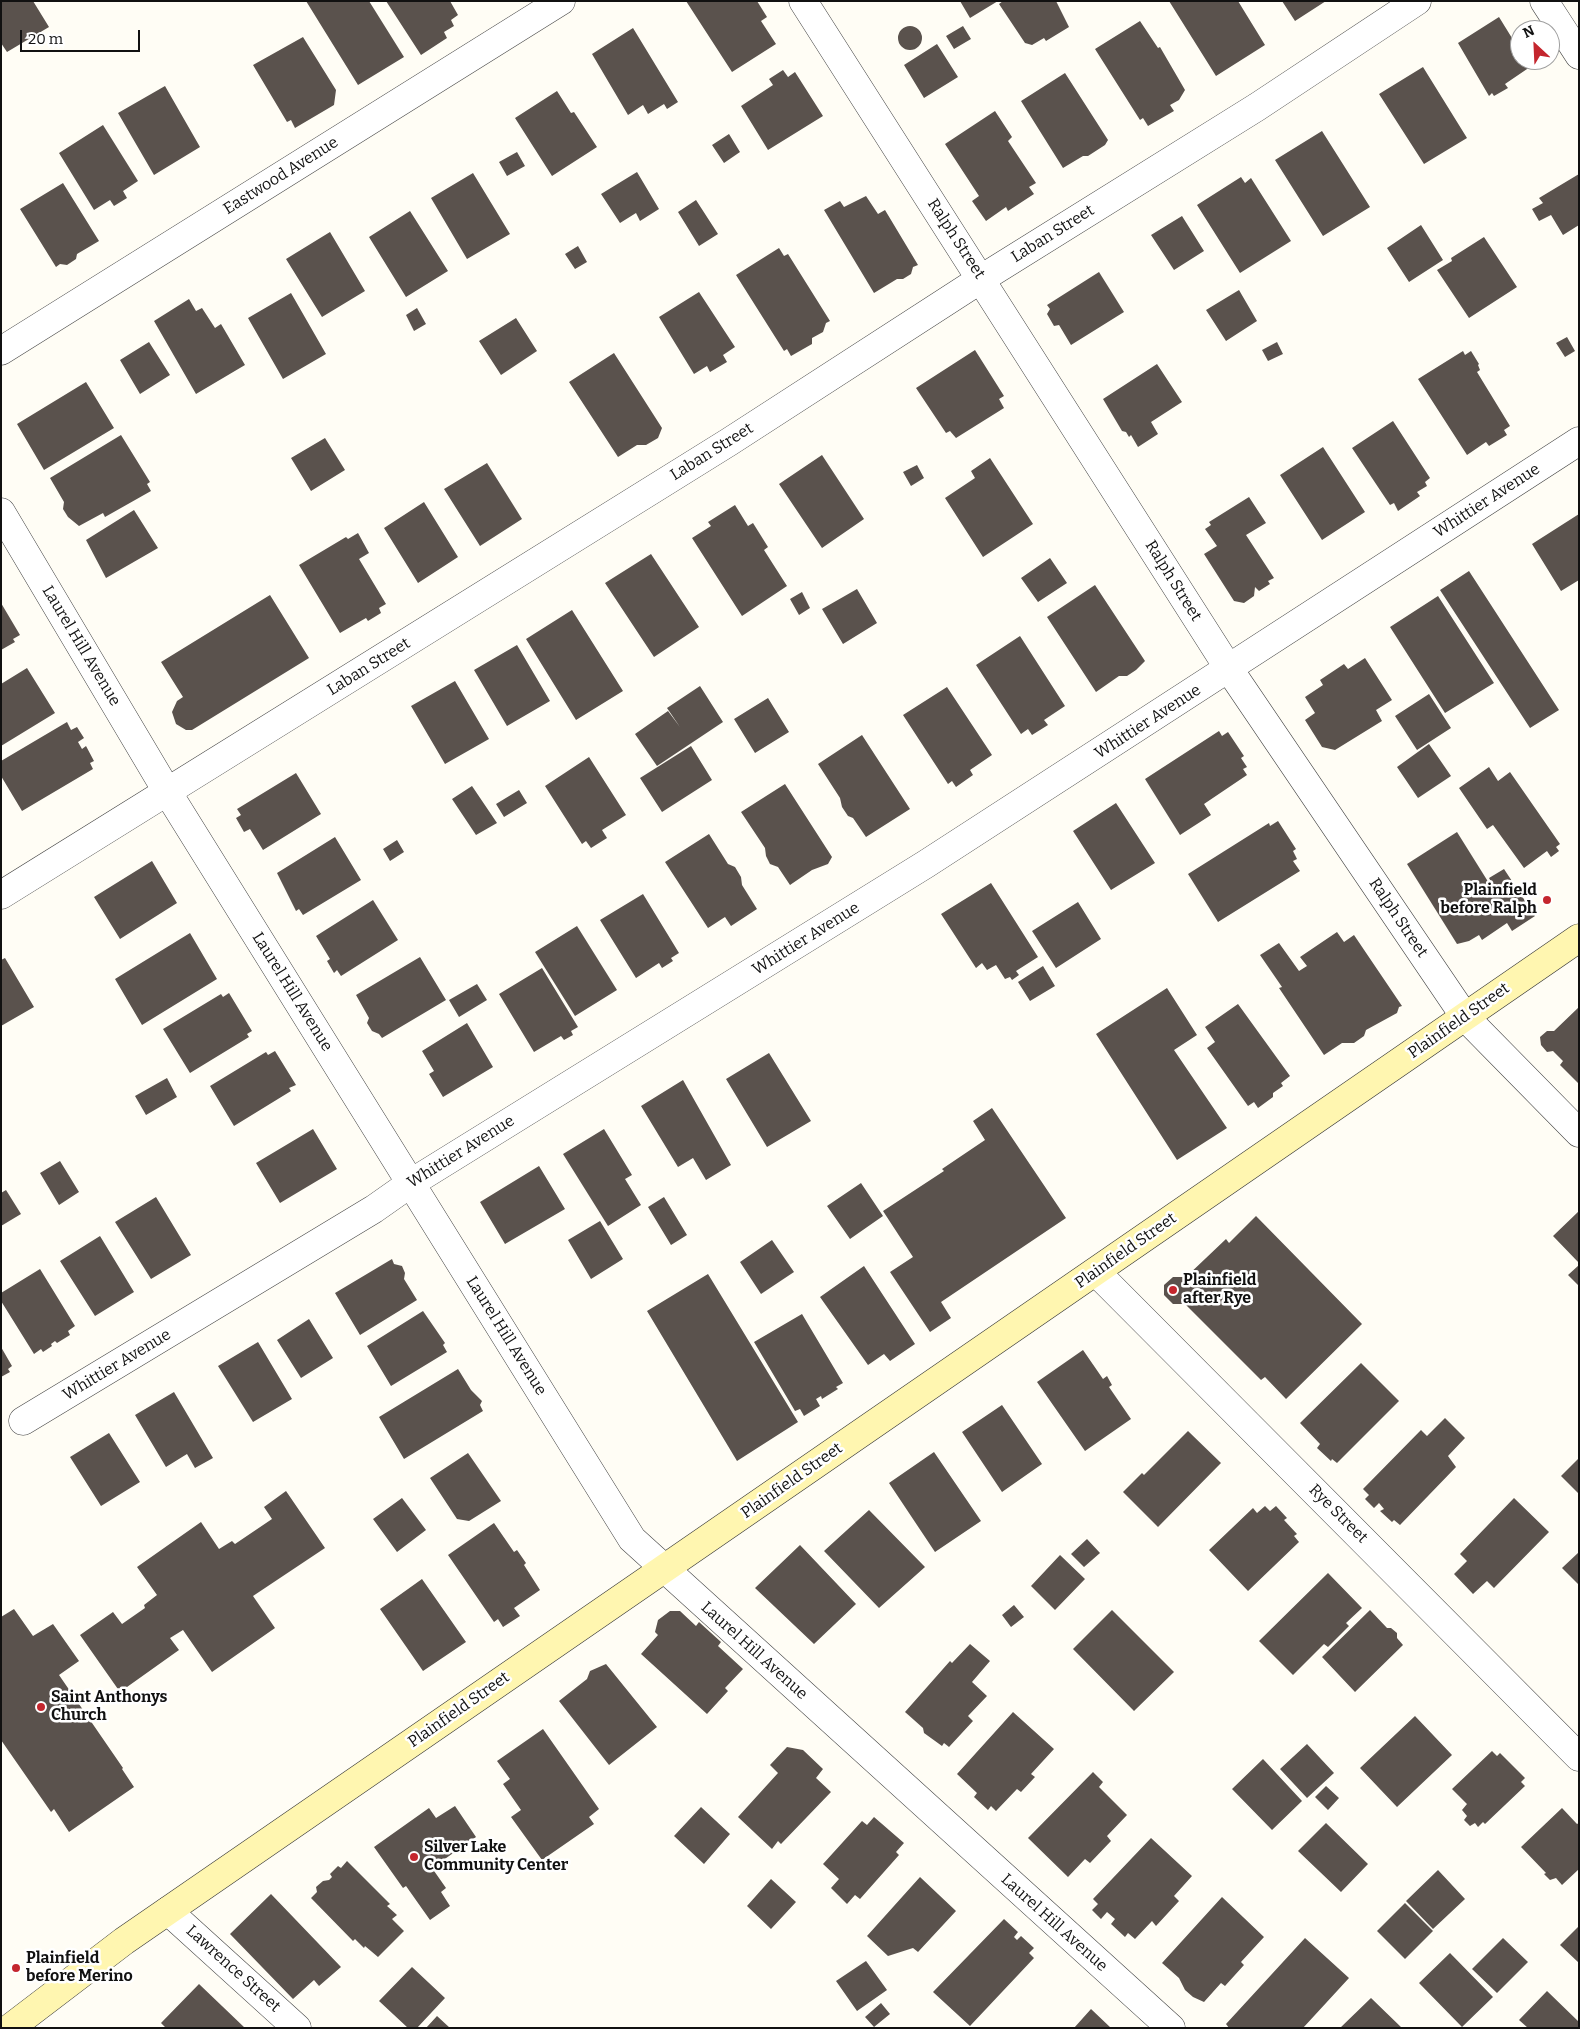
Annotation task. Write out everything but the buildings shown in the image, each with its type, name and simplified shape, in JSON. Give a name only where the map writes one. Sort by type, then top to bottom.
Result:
[{"type":"main road","name":"Plainfield Street","points":[[10,2028],[124,1941],[1579,938]]},
{"type":"street","name":"Eastwood Avenue","points":[[1,351],[561,1]]},
{"type":"street","name":"Ralph Street","points":[[803,1],[1229,669],[1465,1017],[1579,1133]]},
{"type":"street","name":"Laban Street","points":[[1,895],[168,793],[729,442],[981,279],[1257,107],[1417,1]]},
{"type":"street","points":[[1544,1],[1579,55]]},
{"type":"street","name":"Whittier Avenue","points":[[23,1421],[365,1214],[411,1183],[926,864],[1579,441]]},
{"type":"street","name":"Laurel Hill Avenue","points":[[1,512],[168,793],[632,1539],[1171,2028]]},
{"type":"street","name":"Rye Street","points":[[1096,1272],[1579,1757]]},
{"type":"street","name":"Lawrence Street","points":[[168,1911],[297,2028]]},
{"type":"place","name":"Plainfield before Ralph","points":[[1547,900]]},
{"type":"place","name":"Plainfield after Rye","points":[[1173,1290]]},
{"type":"place","name":"Saint Anthonys Church","points":[[41,1707]]},
{"type":"place","name":"Silver Lake Community Center","points":[[414,1857]]},
{"type":"place","name":"Plainfield before Merino","points":[[16,1968]]}]
